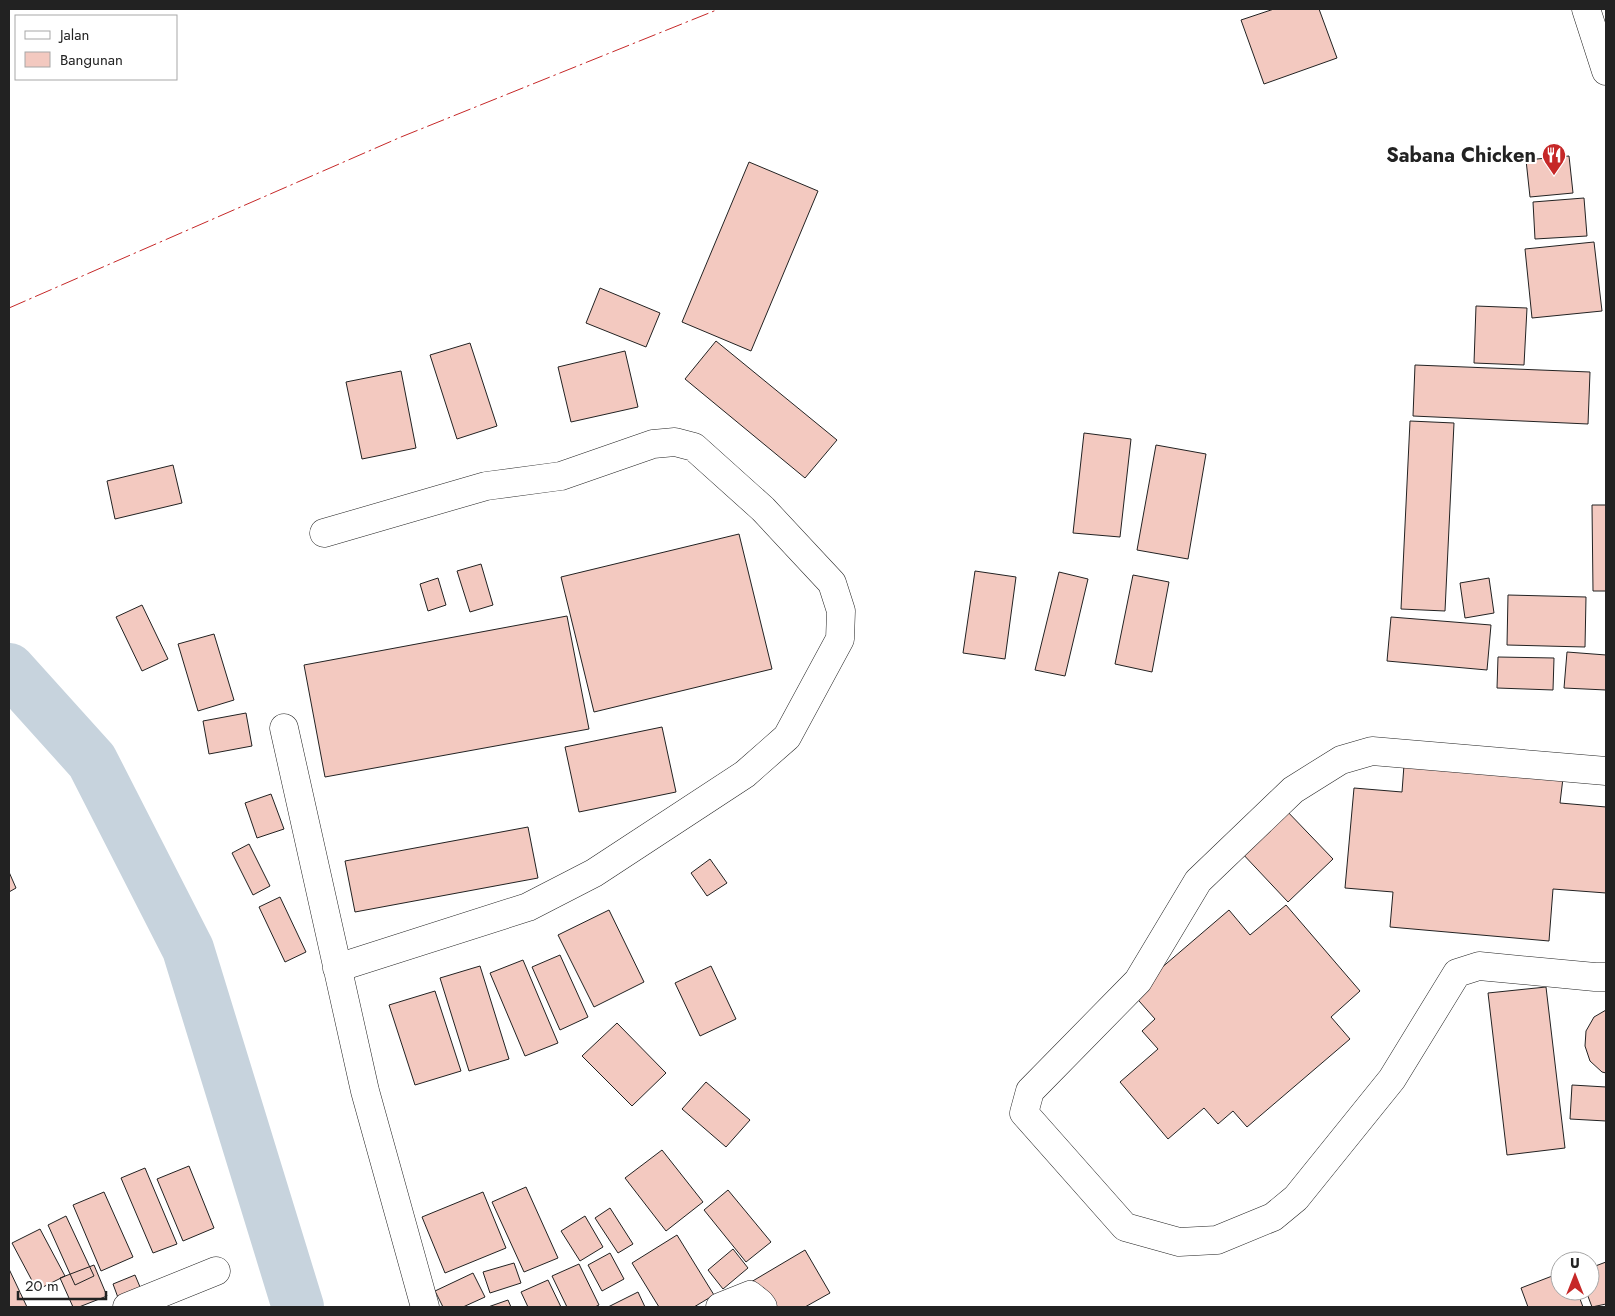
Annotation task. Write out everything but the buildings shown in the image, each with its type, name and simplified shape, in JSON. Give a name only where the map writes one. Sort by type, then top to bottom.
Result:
[{"type":"street","points":[[1586,9],[1604,56]]},
{"type":"street","points":[[324,532],[486,486],[562,476],[653,444],[675,442],[694,447],[763,509],[832,583],[841,611],[840,638],[787,737],[745,774],[594,873],[528,907],[337,968]]},
{"type":"street","points":[[284,728],[365,1091],[425,1307]]},
{"type":"street","points":[[1606,771],[1372,751],[1341,760],[1293,790],[1198,881],[1138,982],[1030,1091],[1024,1113],[1125,1227],[1179,1242],[1217,1240],[1273,1217],[1296,1198],[1392,1079],[1457,973],[1479,966],[1606,977]]},
{"type":"street","points":[[127,1307],[216,1271]]},
{"type":"street","points":[[720,1307],[750,1295],[760,1302],[763,1307]]},
{"type":"waterway","points":[[9,669],[92,761],[188,949],[298,1307]]},
{"type":"power","points":[[9,308],[401,137],[719,9]]},
{"type":"place","name":"Sabana Chicken","points":[[1554,176]]}]
